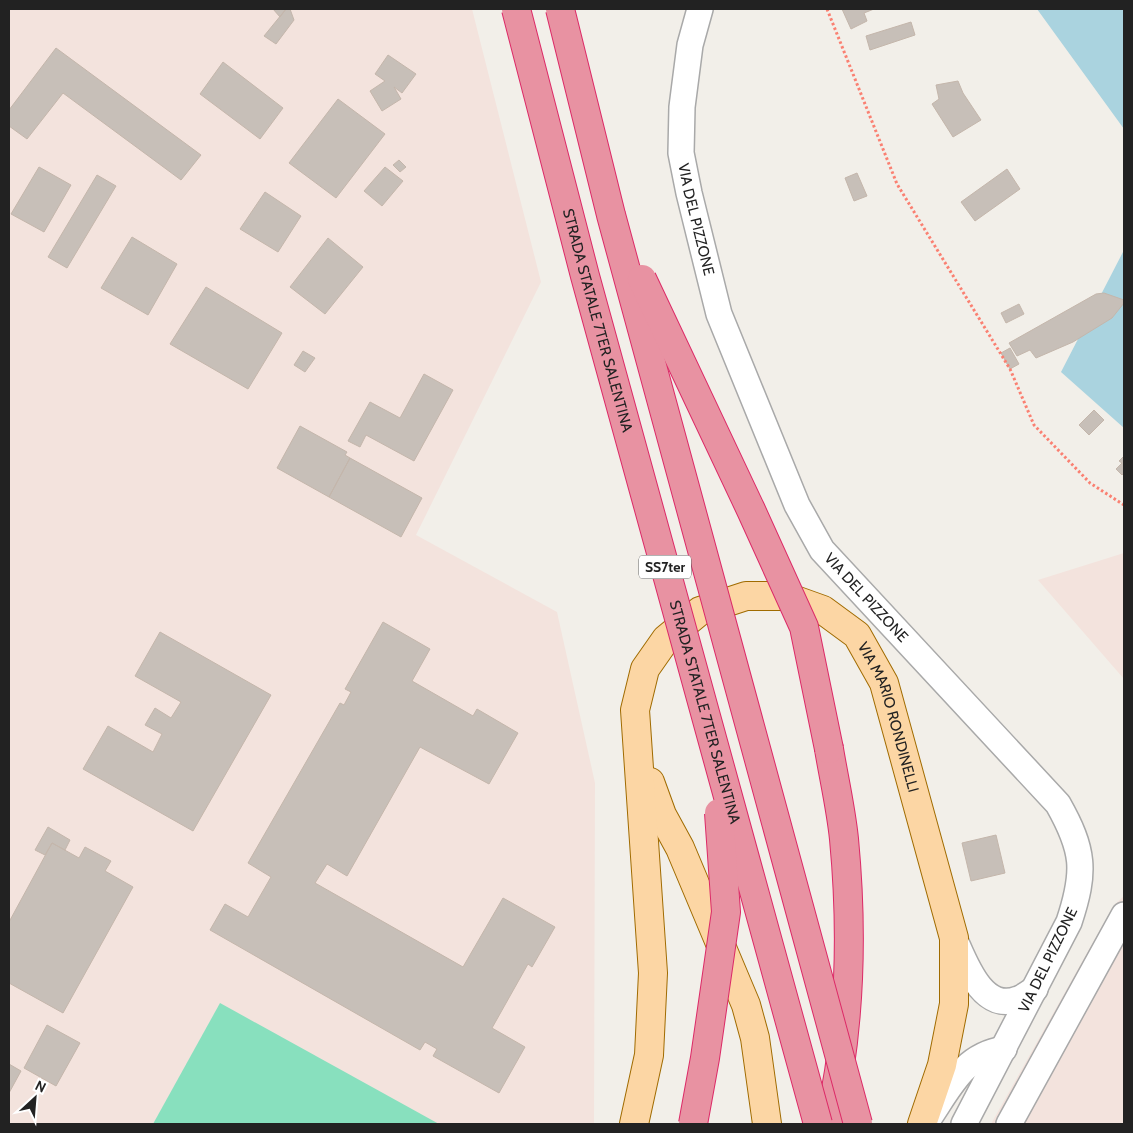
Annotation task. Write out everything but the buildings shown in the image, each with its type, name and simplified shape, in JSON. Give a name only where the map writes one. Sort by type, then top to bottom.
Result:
[{"type":"highway","name":"STRADA STATALE 7TER SALENTINA","points":[[516,9],[588,285],[818,1124]]},
{"type":"highway","name":"SS7ter","points":[[560,9],[611,215],[858,1124]]},
{"type":"highway","points":[[611,215],[752,510],[804,627],[829,749],[844,838],[849,936],[845,1017],[835,1098],[829,1124]]},
{"type":"highway","points":[[693,1124],[705,1058],[726,912],[721,833],[713,772],[715,752]]},
{"type":"main road","name":"VIA MARIO RONDINELLI","points":[[634,1124],[649,1055],[653,973],[635,710],[645,669],[666,639],[700,611],[746,596],[784,596],[823,610],[857,635],[884,683],[954,938],[954,1004],[942,1065],[924,1124]]},
{"type":"main road","points":[[638,750],[662,815],[680,848],[746,1005],[755,1038],[767,1124]]},
{"type":"street","name":"VIA DEL PIZZONE","points":[[700,9],[690,45],[682,107],[681,153],[719,314],[797,505],[822,550],[1058,804],[1074,832],[1081,862],[1079,893],[1069,922],[964,1124]]},
{"type":"street","points":[[1009,1124],[1124,915]]},
{"type":"street","points":[[954,938],[975,982],[988,994],[1002,1000],[1017,999],[1035,989]]},
{"type":"street","points":[[924,1124],[953,1081],[972,1061],[989,1052],[1004,1049]]},
{"type":"path","points":[[827,9],[897,184],[1010,369],[1034,425],[1090,483],[1124,505]]},
{"type":"shaded area","points":[[9,9],[472,9],[541,282],[416,535],[557,612],[595,783],[594,1124],[9,1124]]},
{"type":"shaded area","points":[[1124,553],[1124,679],[1038,580]]},
{"type":"shaded area","points":[[1124,896],[1124,1124],[991,1124],[1114,905]]},
{"type":"green space","points":[[220,1003],[439,1124],[153,1124]]},
{"type":"water","points":[[1037,9],[1124,9],[1124,129]]},
{"type":"water","points":[[1124,250],[1124,428],[1061,372]]}]
